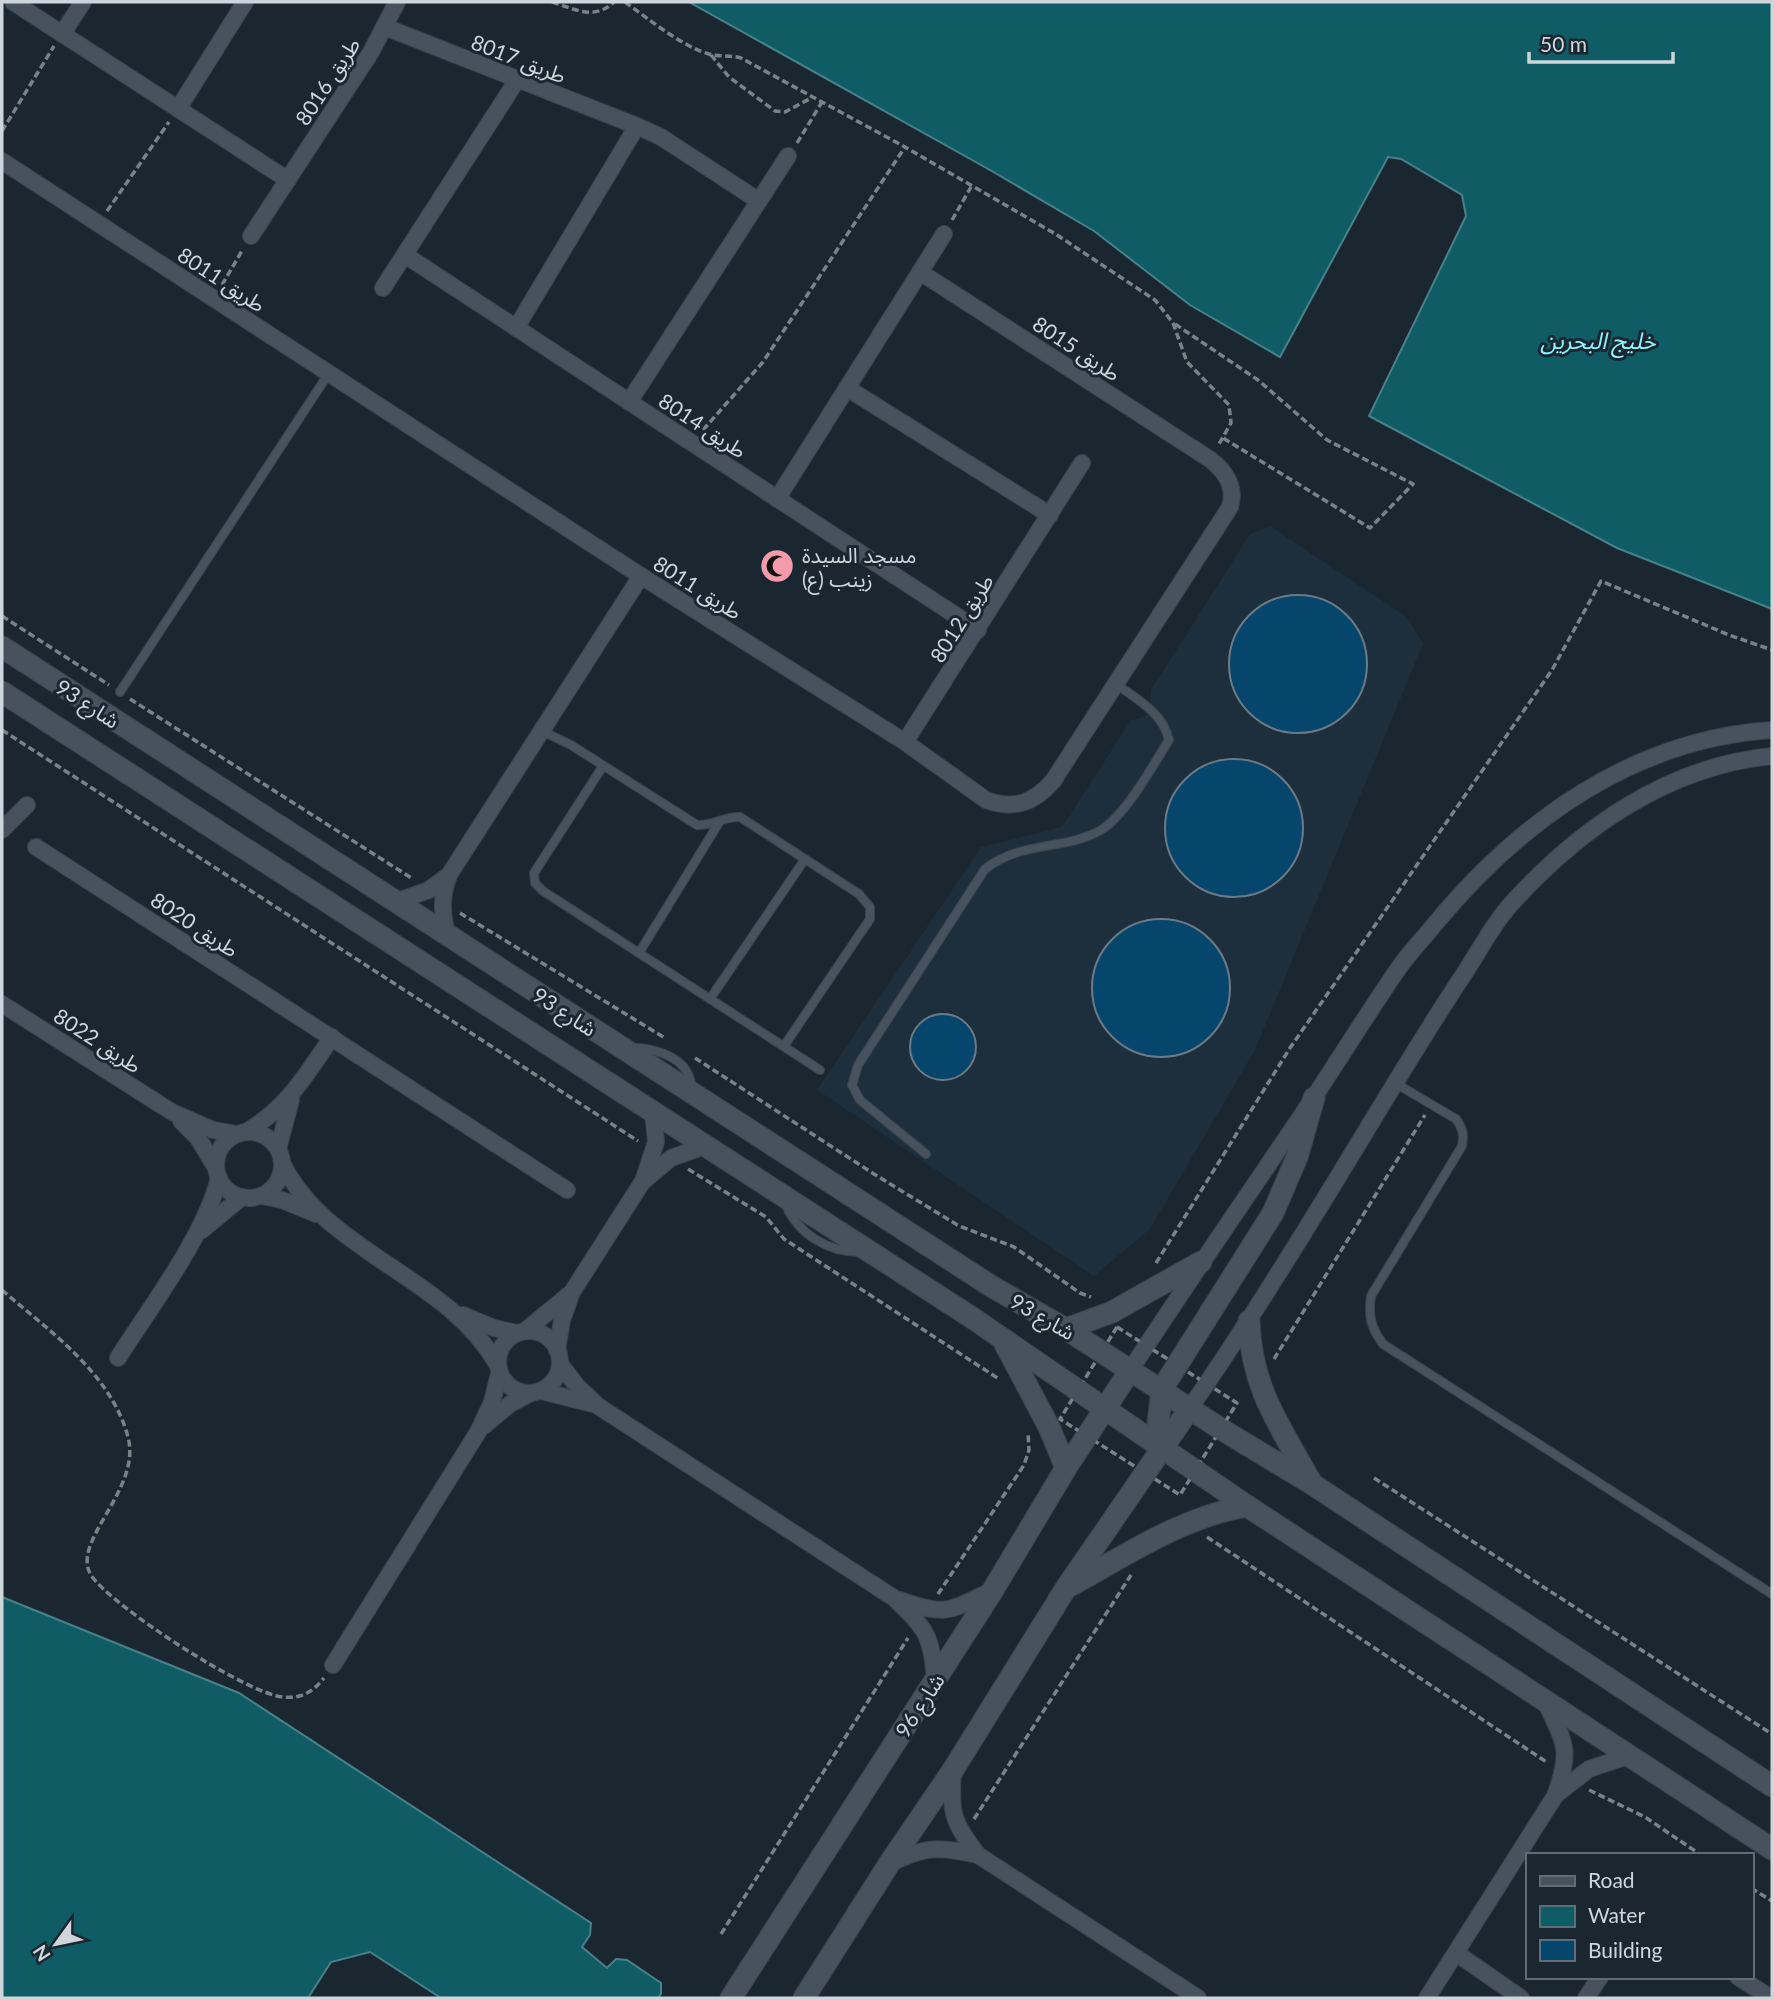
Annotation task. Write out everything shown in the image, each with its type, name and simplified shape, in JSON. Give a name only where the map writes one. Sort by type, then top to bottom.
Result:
[{"type":"street","points":[[13,2],[288,180]]},
{"type":"street","points":[[62,34],[83,2]]},
{"type":"street","points":[[178,109],[245,2]]},
{"type":"street","name":"طريق 8016","points":[[251,236],[385,27],[397,2]]},
{"type":"street","name":"طريق 8017","points":[[385,27],[637,126],[661,138],[759,201]]},
{"type":"street","points":[[383,288],[517,80]]},
{"type":"street","points":[[516,328],[637,126]]},
{"type":"street","points":[[629,402],[788,156]]},
{"type":"street","name":"طريق 8011","points":[[2,161],[641,576],[905,742],[986,800],[1000,805],[1031,801],[1044,792],[1230,507],[1233,498],[1230,482],[1220,467],[1211,460]]},
{"type":"street","points":[[777,499],[944,234]]},
{"type":"street","name":"طريق 8014","points":[[405,256],[978,630]]},
{"type":"street","name":"طريق 8015","points":[[920,272],[1211,460]]},
{"type":"street","points":[[847,388],[1050,515]]},
{"type":"street","name":"طريق 8012","points":[[905,742],[1083,463]]},
{"type":"street","points":[[448,936],[443,921],[442,902],[449,875],[641,576]]},
{"type":"street","name":"شارع 93","points":[[2,647],[991,1286],[1131,1369],[1312,1484],[1772,1786]]},
{"type":"street","name":"شارع 93","points":[[2,692],[1003,1339],[1247,1506],[1772,1849]]},
{"type":"street","points":[[1131,1369],[1399,967],[1487,865],[1527,830],[1579,792],[1649,757],[1716,737],[1772,730]]},
{"type":"street","points":[[804,1998],[889,1864],[953,1770],[1066,1588],[1249,1321],[1458,982],[1510,905],[1585,834],[1634,800],[1719,766],[1772,756]]},
{"type":"street","points":[[2,830],[27,805]]},
{"type":"street","name":"طريق 8020","points":[[36,847],[567,1190]]},
{"type":"street","points":[[395,902],[429,890],[449,875]]},
{"type":"street","name":"طريق 8022","points":[[2,1004],[172,1112],[213,1130],[241,1133]]},
{"type":"street","points":[[118,1358],[193,1239],[212,1202],[221,1148],[265,1120],[292,1096],[332,1037]]},
{"type":"street","points":[[262,1196],[277,1182],[292,1096]]},
{"type":"street","points":[[1163,1449],[1158,1423],[1162,1389],[1273,1213],[1297,1157],[1314,1098]]},
{"type":"street","points":[[478,1432],[510,1404],[551,1385],[557,1375],[562,1320],[572,1292],[643,1181],[654,1152],[653,1111]]},
{"type":"street","name":"طريق 8022","points":[[172,1112],[198,1138],[217,1173]]},
{"type":"street","points":[[241,1133],[264,1136],[280,1156],[298,1189],[322,1216],[448,1307],[477,1335],[509,1386],[523,1393],[536,1392],[598,1406]]},
{"type":"street","points":[[643,1181],[671,1158],[705,1146]]},
{"type":"street","points":[[217,1173],[224,1186],[242,1197],[262,1196],[282,1200],[322,1216]]},
{"type":"street","points":[[193,1239],[242,1197]]},
{"type":"street","points":[[1066,1329],[1112,1312],[1201,1262]]},
{"type":"street","points":[[333,1665],[478,1432],[492,1402],[502,1345],[550,1313],[572,1292]]},
{"type":"street","points":[[448,1307],[483,1325],[545,1335],[577,1386],[598,1406],[923,1616],[930,1639],[934,1680]]},
{"type":"street","points":[[1249,1321],[1253,1360],[1264,1397],[1312,1484]]},
{"type":"street","points":[[1003,1339],[1049,1427],[1066,1468]]},
{"type":"street","name":"شارع 96","points":[[731,1998],[993,1590],[1066,1468],[1131,1369]]},
{"type":"street","points":[[1066,1588],[1185,1523],[1247,1506]]},
{"type":"street","points":[[923,1616],[948,1610],[993,1590]]},
{"type":"street","points":[[1545,1700],[1565,1746],[1568,1777]]},
{"type":"street","points":[[1427,1998],[1568,1777],[1628,1756]]},
{"type":"street","points":[[953,1770],[952,1812],[963,1836],[978,1855],[1198,1998]]},
{"type":"street","points":[[889,1864],[907,1855],[942,1847],[978,1855]]},
{"type":"street","points":[[1455,1953],[1521,1998]]},
{"type":"street","points":[[1586,1998],[1599,1979]]},
{"type":"street","points":[[1740,1979],[1751,1993],[1771,1998]]},
{"type":"lane","points":[[120,692],[329,373]]},
{"type":"lane","points":[[926,1154],[860,1100],[852,1086],[858,1065],[985,869],[1011,853],[1087,836],[1116,820],[1170,740],[1166,726],[1150,708],[1116,684]]},
{"type":"lane","points":[[542,730],[571,745],[697,825],[709,826],[728,817],[740,817],[859,894],[870,907],[870,919],[784,1046]]},
{"type":"lane","points":[[603,766],[534,873],[535,883],[543,891],[820,1070]]},
{"type":"lane","points":[[639,953],[720,821]]},
{"type":"lane","points":[[710,999],[805,859]]},
{"type":"lane","points":[[1395,1083],[1456,1119],[1462,1127],[1464,1137],[1462,1146],[1371,1296],[1369,1313],[1373,1330],[1383,1344],[1772,1594]]},
{"type":"path","points":[[552,2],[591,14],[614,2]]},
{"type":"path","points":[[625,2],[700,51],[741,58],[905,147],[1054,233],[1155,300],[1173,323],[1258,380],[1327,440],[1413,484],[1370,528],[1223,438]]},
{"type":"path","points":[[2,131],[62,34]]},
{"type":"path","points":[[709,54],[729,77],[775,111],[785,112],[813,97]]},
{"type":"path","points":[[788,156],[822,102]]},
{"type":"path","points":[[97,224],[178,109]]},
{"type":"path","points":[[701,432],[763,362],[905,147]]},
{"type":"path","points":[[944,234],[972,187]]},
{"type":"path","points":[[213,298],[251,236]]},
{"type":"path","points":[[1173,323],[1187,362],[1229,405],[1231,423],[1211,460]]},
{"type":"path","points":[[1154,1266],[1290,1048],[1552,670],[1601,581],[1729,635],[1772,650]]},
{"type":"path","points":[[2,616],[429,890]]},
{"type":"path","points":[[2,730],[654,1152]]},
{"type":"path","points":[[442,902],[674,1044]]},
{"type":"path","points":[[686,1052],[959,1226],[1014,1247],[1080,1293],[1088,1297],[1098,1297]]},
{"type":"path","points":[[1264,1397],[1270,1384],[1273,1360],[1432,1104]]},
{"type":"path","points":[[671,1158],[765,1217],[784,1239],[1001,1381]]},
{"type":"path","points":[[2,1290],[91,1371],[107,1392],[128,1438],[129,1464],[122,1488],[88,1548],[87,1561],[91,1575],[137,1616],[176,1644],[217,1668],[280,1697],[297,1698],[312,1692],[333,1665]]},
{"type":"path","points":[[722,1934],[923,1616],[1024,1465],[1029,1441],[1024,1424]]},
{"type":"path","points":[[1374,1478],[1772,1734]]},
{"type":"path","points":[[1185,1523],[1568,1777],[1604,1799],[1645,1817],[1699,1853]]},
{"type":"path","points":[[963,1836],[1130,1574]]},
{"type":"path","points":[[1753,1889],[1772,1901]]},
{"type":"shaded area","points":[[1270,526],[1407,617],[1423,644],[1255,1050],[1150,1229],[1094,1276],[817,1090],[981,847],[1062,827],[1131,720],[1142,718],[1150,708],[1151,690],[1250,534]]},
{"type":"water","name":"خليج البحرين","points":[[689,2],[1772,2],[1772,609],[1617,548],[1369,416],[1466,216],[1462,195],[1401,159],[1388,157],[1280,357],[1190,305],[1094,231]]},
{"type":"water","points":[[2,1597],[239,1693],[591,1923],[590,1935],[582,1947],[607,1968],[616,1959],[627,1960],[661,1983],[661,1994],[658,1998],[441,1998],[370,1952],[331,1962],[308,1998],[2,1998]]},
{"type":"building","points":[[1298,595],[1324,601],[1347,615],[1361,638],[1367,664],[1361,690],[1347,713],[1324,727],[1298,733],[1272,727],[1249,713],[1235,690],[1229,664],[1235,638],[1249,615],[1272,601]]},
{"type":"building","points":[[1234,759],[1260,765],[1283,779],[1297,802],[1303,828],[1297,854],[1283,877],[1260,891],[1234,897],[1208,891],[1185,877],[1171,854],[1165,828],[1171,802],[1185,779],[1208,765]]},
{"type":"building","points":[[1161,919],[1187,925],[1210,939],[1224,962],[1230,988],[1224,1014],[1210,1037],[1187,1051],[1161,1057],[1135,1051],[1112,1037],[1098,1014],[1092,988],[1098,962],[1112,939],[1135,925]]},
{"type":"building","points":[[943,1014],[956,1017],[966,1024],[973,1034],[976,1047],[973,1060],[966,1070],[956,1077],[943,1080],[930,1077],[920,1070],[913,1060],[910,1047],[913,1034],[920,1024],[930,1017]]},
{"type":"place","name":"مسجد السيدة زينب (ع)","points":[[777,566]]}]
